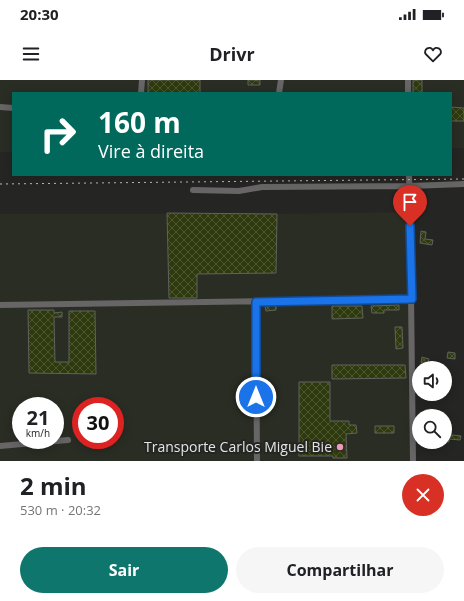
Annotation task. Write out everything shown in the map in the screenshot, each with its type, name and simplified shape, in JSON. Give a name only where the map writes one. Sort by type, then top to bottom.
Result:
[{"type":"street","points":[[141,92],[142,80]]},
{"type":"street","points":[[279,92],[281,80]]},
{"type":"street","points":[[408,80],[408,92]]},
{"type":"street","points":[[0,107],[12,108]]},
{"type":"street","points":[[409,176],[412,299],[413,461]]},
{"type":"street","points":[[193,190],[239,191],[262,187],[464,184]]},
{"type":"street","points":[[0,305],[412,299]]},
{"type":"street","points":[[256,302],[257,461]]},
{"type":"street","points":[[0,446],[68,440]]},
{"type":"shaded area","points":[[0,80],[464,80],[464,148],[452,148],[452,92],[12,92],[12,152],[0,152]]},
{"type":"shaded area","points":[[410,212],[413,461],[0,461],[0,214],[277,214]]},
{"type":"building","points":[[148,80],[200,80],[200,92],[148,92]]},
{"type":"building","points":[[248,80],[260,80],[260,85],[248,85]]},
{"type":"building","points":[[413,80],[422,80],[422,92],[413,92]]},
{"type":"building","points":[[452,107],[464,108],[464,121],[452,121]]},
{"type":"building","points":[[419,194],[420,206],[414,209],[414,203],[416,203],[415,195]]},
{"type":"building","points":[[167,213],[277,214],[276,273],[197,274],[197,298],[169,298]]},
{"type":"building","points":[[421,231],[426,232],[425,239],[433,240],[432,245],[420,243]]},
{"type":"building","points":[[276,305],[276,310],[266,311],[265,306]]},
{"type":"building","points":[[399,305],[399,310],[384,310],[384,313],[372,313],[371,306]]},
{"type":"building","points":[[332,306],[362,306],[363,318],[332,319]]},
{"type":"building","points":[[28,310],[54,310],[54,313],[62,312],[62,317],[54,317],[55,362],[69,362],[69,311],[95,311],[96,374],[29,373]]},
{"type":"building","points":[[395,327],[402,327],[403,348],[396,349]]},
{"type":"building","points":[[448,352],[455,353],[455,359],[447,358]]},
{"type":"building","points":[[422,357],[429,359],[428,361],[421,361]]},
{"type":"building","points":[[332,365],[405,365],[406,378],[332,379]]},
{"type":"building","points":[[299,382],[330,382],[330,421],[349,421],[349,425],[356,425],[357,433],[346,434],[347,458],[333,458],[333,456],[299,456]]},
{"type":"building","points":[[375,426],[394,426],[394,433],[375,433]]},
{"type":"building","points":[[452,435],[461,436],[460,440],[452,439]]},
{"type":"railway","points":[[0,184],[464,179]]},
{"type":"place","name":"Transporte Carlos Miguel Bie","points":[[340,447]]},
{"type":"route","points":[[256,397],[256,302],[412,299],[410,226]]}]
